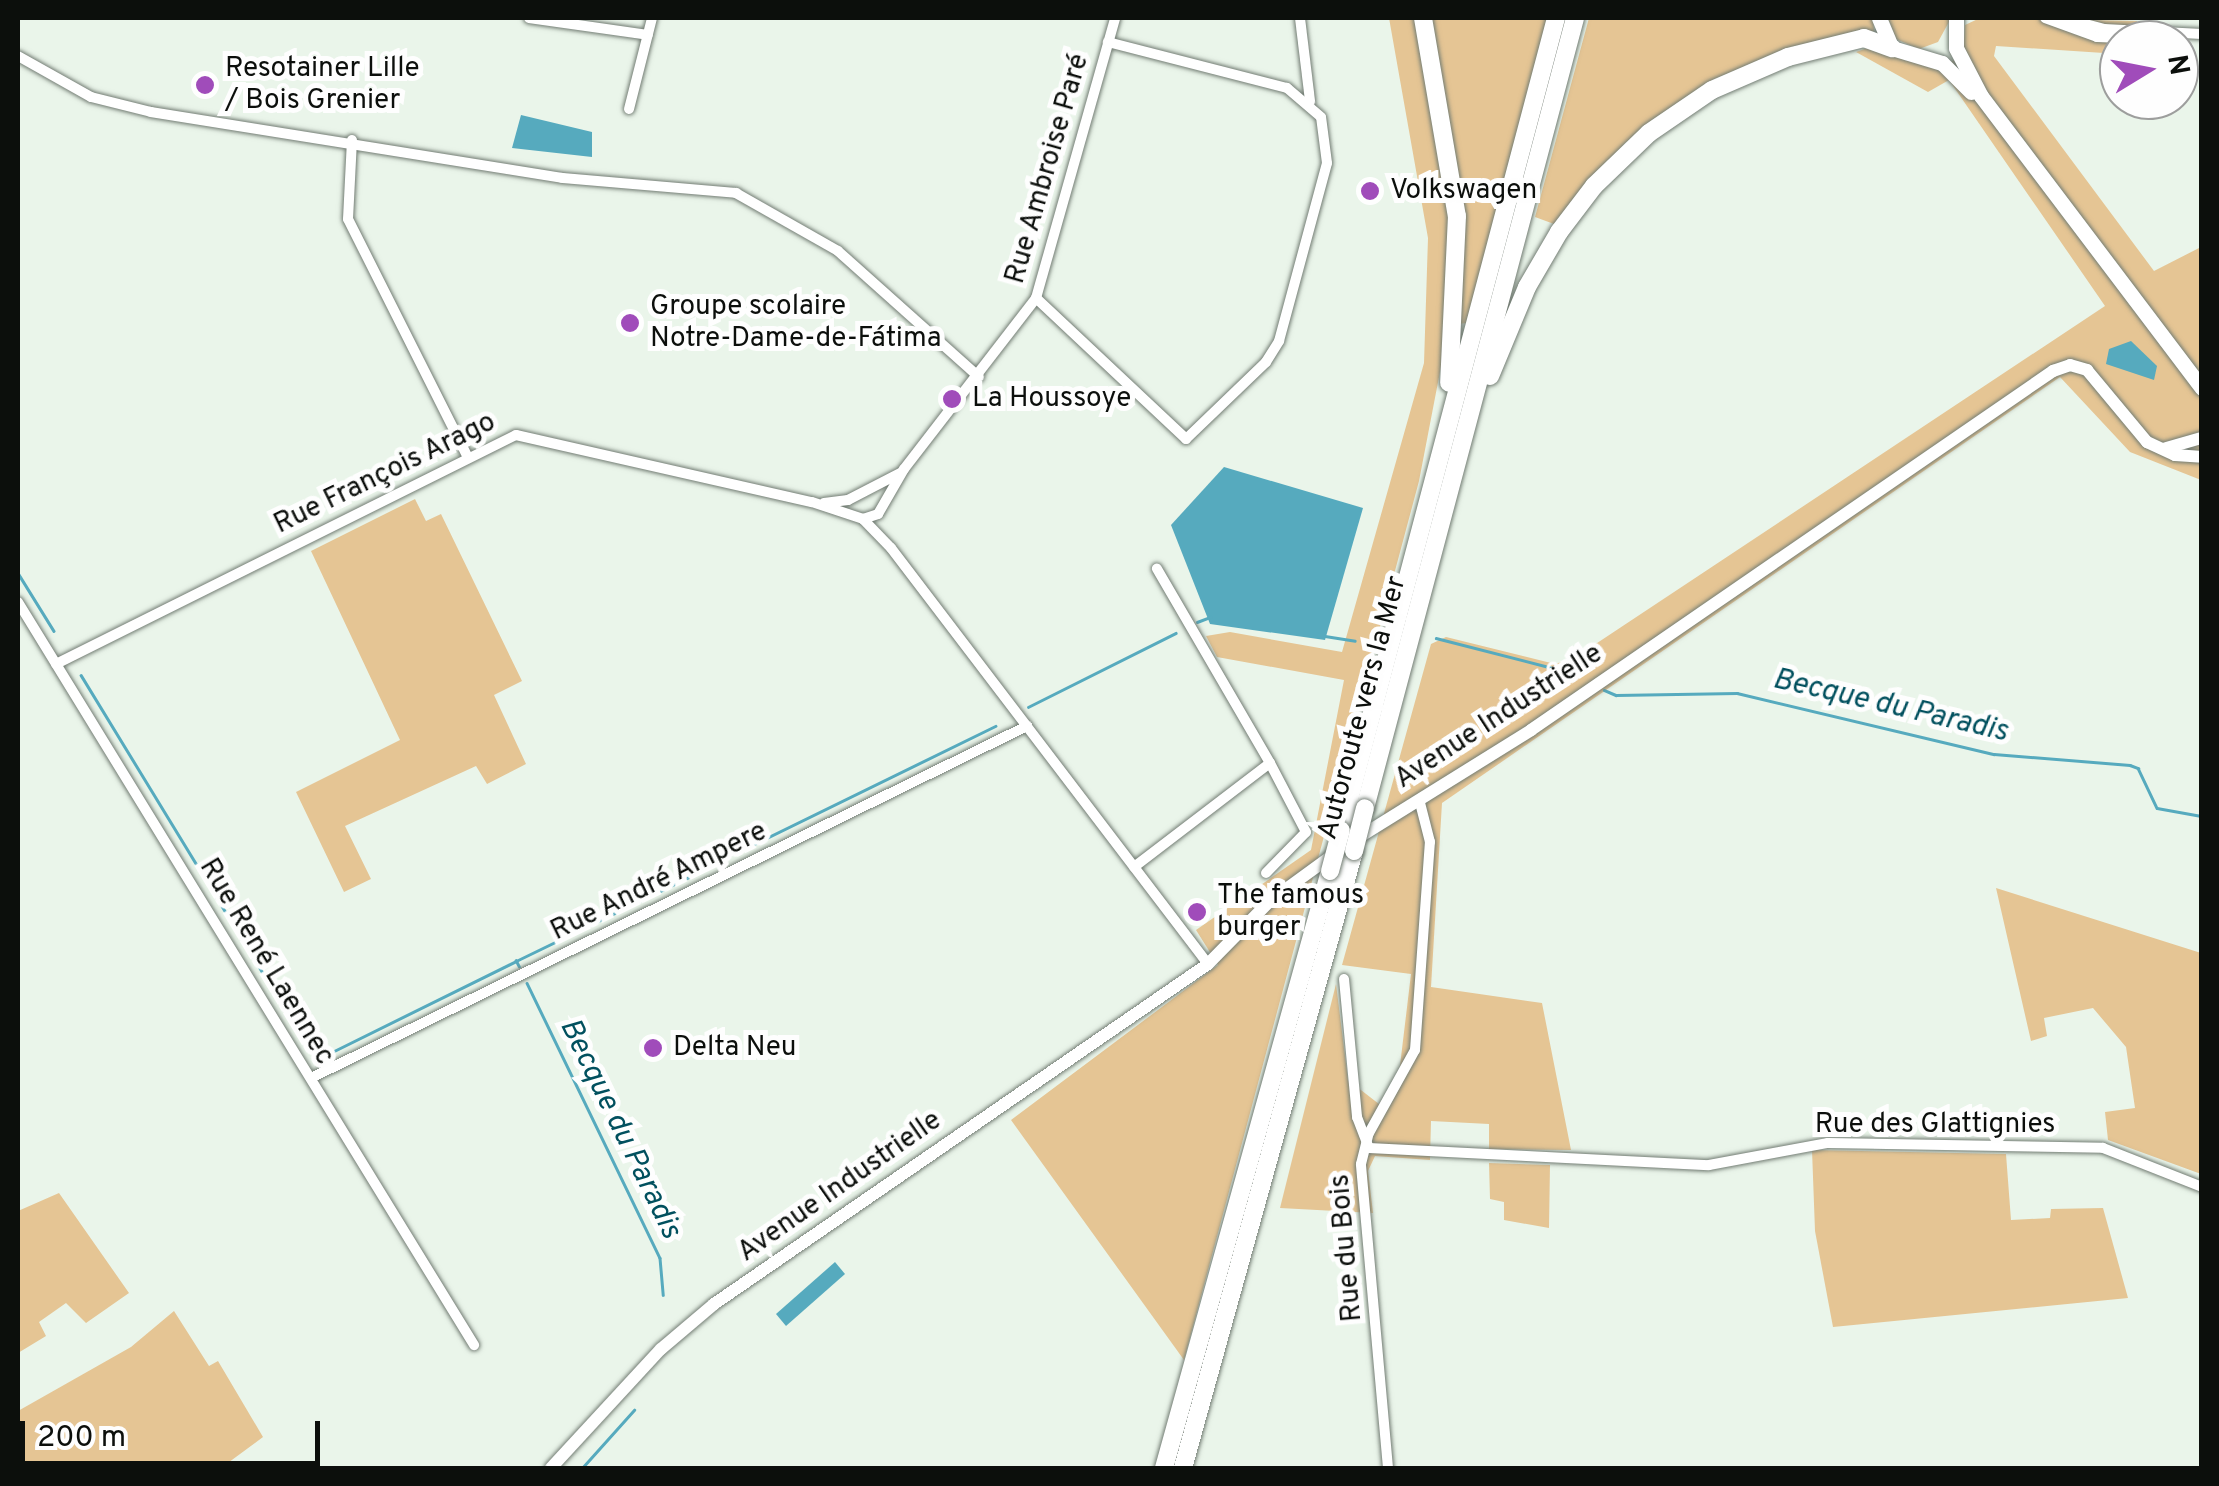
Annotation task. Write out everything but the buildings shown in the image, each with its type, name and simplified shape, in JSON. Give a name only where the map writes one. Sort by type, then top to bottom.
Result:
[{"type":"highway","points":[[1423,18],[1450,157],[1458,247],[1454,346],[1433,482]]},
{"type":"highway","points":[[1164,1468],[1330,871],[1556,18]]},
{"type":"highway","name":"Autoroute vers la Mer","points":[[1184,1468],[1366,808],[1575,18]]},
{"type":"highway","points":[[1468,420],[1481,406],[1515,314],[1546,253],[1594,186],[1650,132],[1712,90],[1788,57],[1864,38],[1892,48]]},
{"type":"main road","points":[[1879,18],[1892,48],[1948,68],[2006,133],[2202,388]]},
{"type":"main road","points":[[1922,57],[1939,51],[1958,23]]},
{"type":"main road","points":[[1958,23],[1970,78],[2006,133]]},
{"type":"main road","points":[[2166,338],[2202,374]]},
{"type":"street","points":[[529,18],[648,35]]},
{"type":"street","points":[[629,109],[652,18]]},
{"type":"street","name":"Rue Ambroise Paré","points":[[880,510],[904,469],[980,377],[1036,298],[1115,18]]},
{"type":"street","points":[[1036,298],[1186,439],[1277,347],[1328,156],[1324,124],[1310,101],[1300,18]]},
{"type":"street","points":[[2045,18],[2099,37]]},
{"type":"street","points":[[2063,18],[2104,29],[2202,37]]},
{"type":"street","points":[[1108,42],[1287,88],[1310,101]]},
{"type":"street","points":[[18,56],[120,106],[352,140],[551,176],[741,194],[838,251],[980,377]]},
{"type":"street","points":[[352,140],[348,219],[468,456]]},
{"type":"street","name":"Avenue Industrielle","points":[[550,1468],[704,1312],[1208,964],[1290,885],[1531,730],[2056,368],[2090,371],[2154,446]]},
{"type":"street","name":"Rue François Arago","points":[[56,664],[468,456],[530,434],[812,502],[861,518],[892,548],[1208,964]]},
{"type":"street","points":[[2154,446],[2187,447],[2202,438]]},
{"type":"street","points":[[2154,446],[2202,456]]},
{"type":"street","name":"Rue Ambroise Paré","points":[[861,493],[904,469]]},
{"type":"street","points":[[861,493],[876,494],[880,510],[861,518],[853,507],[861,493]]},
{"type":"street","name":"Rue François Arago","points":[[812,502],[861,493]]},
{"type":"street","name":"Rue François Arago","points":[[880,510],[892,548]]},
{"type":"street","points":[[1157,569],[1306,832],[1266,873]]},
{"type":"street","name":"Rue René Laennec","points":[[18,602],[474,1346]]},
{"type":"street","name":"Rue André Ampere","points":[[311,1078],[1027,726]]},
{"type":"street","points":[[1134,867],[1270,763]]},
{"type":"street","name":"Rue du Bois","points":[[1388,1468],[1361,1180],[1364,1146],[1414,1050],[1430,842],[1419,799]]},
{"type":"street","points":[[1344,979],[1364,1146]]},
{"type":"street","name":"Rue des Glattignies","points":[[1364,1146],[1709,1165],[1828,1143],[2103,1148],[2202,1186]]},
{"type":"shaded area","points":[[1389,18],[1547,18],[1467,323],[1449,325],[1419,481],[1184,1360],[1011,1120],[1218,965],[1196,930],[1311,850],[1344,680],[1217,657],[1206,636],[1230,632],[1342,652],[1424,363],[1428,238]]},
{"type":"shaded area","points":[[1589,18],[1873,18],[1874,31],[1789,50],[1714,79],[1625,143],[1554,224],[1535,217]]},
{"type":"shaded area","points":[[1888,18],[1950,20],[1938,42],[1919,49],[1896,39]]},
{"type":"shaded area","points":[[1980,18],[2099,20],[2099,53],[1996,46],[1994,56],[2154,271],[2201,247],[2201,480],[2130,452],[2060,377],[1442,803],[1431,987],[1542,1003],[1571,1150],[1489,1149],[1489,1124],[1431,1121],[1430,1160],[1375,1156],[1368,1171],[1373,1213],[1280,1208],[1336,984],[1348,1080],[1379,1104],[1399,1074],[1411,974],[1342,965],[1431,644],[1446,637],[1555,664],[1576,657],[2105,306],[1949,80],[1928,92],[1856,52],[1876,45],[1904,60],[1942,68],[1963,54],[1965,25]]},
{"type":"shaded area","points":[[415,499],[426,521],[441,514],[522,681],[494,695],[526,764],[487,784],[476,766],[345,826],[371,879],[344,892],[296,792],[400,740],[311,551]]},
{"type":"shaded area","points":[[1996,888],[2201,953],[2201,1174],[2108,1140],[2105,1112],[2135,1108],[2126,1047],[2093,1008],[2044,1018],[2047,1036],[2031,1041]]},
{"type":"shaded area","points":[[1812,1150],[2006,1154],[2011,1220],[2050,1218],[2051,1209],[2103,1208],[2128,1298],[1833,1327],[1815,1231]]},
{"type":"shaded area","points":[[1489,1163],[1550,1165],[1549,1228],[1504,1220],[1504,1202],[1490,1199]]},
{"type":"shaded area","points":[[59,1193],[129,1293],[86,1323],[66,1303],[39,1322],[46,1336],[18,1353],[18,1211]]},
{"type":"shaded area","points":[[174,1311],[209,1366],[218,1361],[263,1437],[221,1468],[18,1468],[18,1411],[131,1347]]},
{"type":"water","points":[[521,115],[592,132],[592,157],[512,148]]},
{"type":"water","points":[[2131,341],[2157,366],[2154,380],[2106,364],[2109,349]]},
{"type":"water","points":[[1224,467],[1363,508],[1325,640],[1210,624],[1171,525]]},
{"type":"water","points":[[835,1262],[845,1274],[786,1326],[776,1314]]},
{"type":"waterway","points":[[18,573],[54,631]]},
{"type":"waterway","name":"Becque du Paradis","points":[[1197,622],[1210,617]]},
{"type":"waterway","name":"Becque du Paradis","points":[[1028,707],[1176,633]]},
{"type":"waterway","name":"Becque du Paradis","points":[[1325,636],[1355,641]]},
{"type":"waterway","name":"Becque du Paradis","points":[[1436,638],[1553,668],[1584,662]]},
{"type":"waterway","points":[[81,675],[310,1050],[326,1055],[516,961]]},
{"type":"waterway","name":"Becque du Paradis","points":[[1604,690],[1616,695],[1737,693],[1994,754],[2130,765],[2138,768],[2157,808],[2202,816]]},
{"type":"waterway","name":"Becque du Paradis","points":[[734,854],[995,726]]},
{"type":"waterway","name":"Becque du Paradis","points":[[519,967],[516,961],[720,862]]},
{"type":"waterway","name":"Becque du Paradis","points":[[527,983],[660,1258],[663,1295]]},
{"type":"waterway","name":"Becque du Paradis","points":[[582,1468],[634,1410]]},
{"type":"place","name":"Resotainer Lille / Bois Grenier","points":[[205,85]]},
{"type":"place","name":"Volkswagen","points":[[1370,191]]},
{"type":"place","name":"Groupe scolaire Notre-Dame-de-Fátima","points":[[630,323]]},
{"type":"place","name":"La Houssoye","points":[[952,399]]},
{"type":"place","name":"The famous burger","points":[[1197,912]]},
{"type":"place","name":"Delta Neu","points":[[653,1048]]}]
